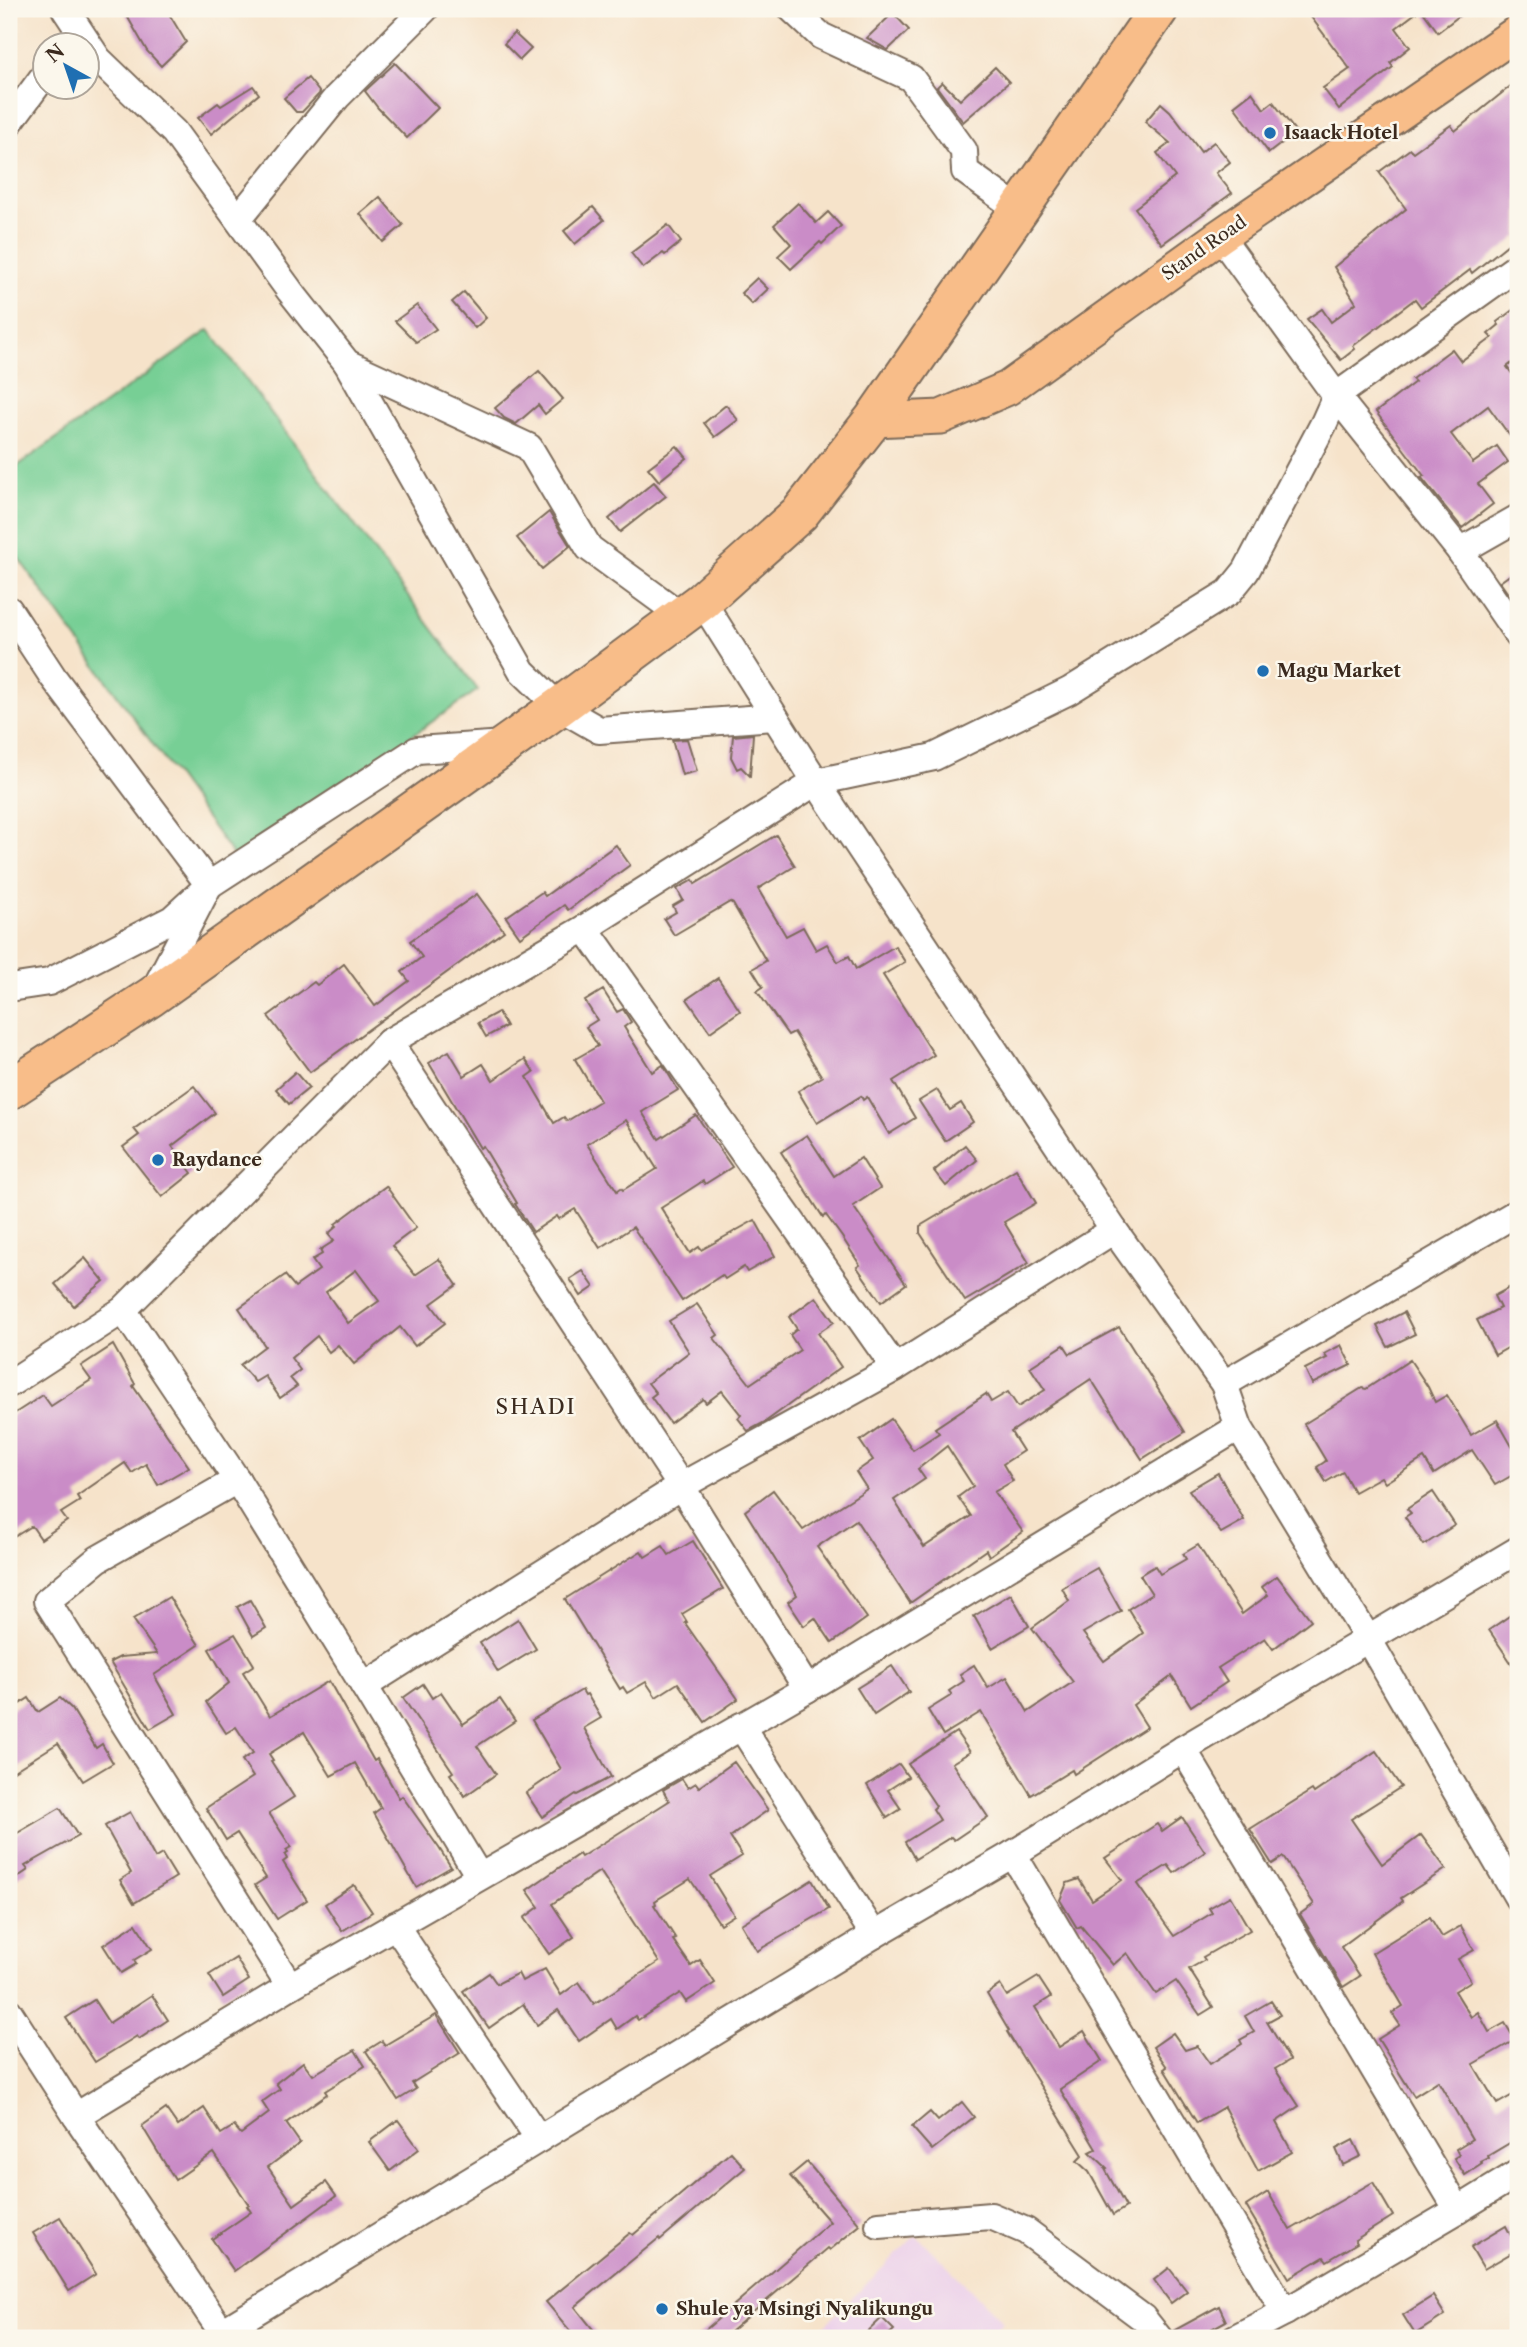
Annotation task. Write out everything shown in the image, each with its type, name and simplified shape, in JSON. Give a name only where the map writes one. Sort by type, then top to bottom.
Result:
[{"type":"highway","points":[[9,1090],[151,997],[559,707],[692,608],[800,513],[873,420],[1159,9]]},
{"type":"main road","name":"Stand Road","points":[[873,420],[941,417],[1008,388],[1220,236],[1518,32]]},
{"type":"street","points":[[238,219],[337,97],[425,9]]},
{"type":"street","points":[[792,9],[821,36],[911,78],[964,150],[965,171],[1019,210]]},
{"type":"street","points":[[72,21],[98,58],[174,132],[290,291],[347,363],[522,671],[559,707],[599,730],[775,717]]},
{"type":"street","points":[[9,123],[32,92]]},
{"type":"street","points":[[1220,236],[1336,396],[1460,551],[1518,635]]},
{"type":"street","points":[[9,1384],[123,1310],[389,1042],[585,928],[816,782],[934,757],[1069,691],[1229,592],[1246,571],[1336,396],[1518,266]]},
{"type":"street","points":[[347,363],[529,447],[589,548],[692,608],[775,717],[1114,1230],[1224,1384],[1239,1427],[1368,1639],[1518,1898]]},
{"type":"street","points":[[1460,551],[1518,518]]},
{"type":"street","points":[[9,610],[53,677],[209,885]]},
{"type":"street","points":[[9,988],[49,982],[172,919],[209,885],[417,750],[508,743]]},
{"type":"street","points":[[151,997],[209,885]]},
{"type":"street","points":[[585,928],[895,1368]]},
{"type":"street","points":[[389,1042],[681,1486],[807,1689]]},
{"type":"street","points":[[1224,1384],[1518,1212]]},
{"type":"street","points":[[364,1686],[681,1486],[895,1368],[1114,1230]]},
{"type":"street","points":[[123,1310],[237,1480],[479,1876]]},
{"type":"street","points":[[76,2116],[290,1986],[807,1689],[1239,1427]]},
{"type":"street","points":[[237,1480],[98,1559],[47,1601],[290,1986]]},
{"type":"street","points":[[9,2012],[217,2335],[874,1935],[1518,1550]]},
{"type":"street","points":[[741,1726],[874,1935]]},
{"type":"street","points":[[1183,1749],[1458,2210]]},
{"type":"street","points":[[1013,1854],[1285,2312]]},
{"type":"street","points":[[395,1925],[539,2139]]},
{"type":"street","points":[[1236,2338],[1285,2312],[1518,2174]]},
{"type":"street","points":[[879,2225],[992,2216],[1026,2231],[1143,2318],[1159,2338]]},
{"type":"shaded area","points":[[916,2235],[1003,2322],[987,2338],[812,2338]]},
{"type":"green space","points":[[209,330],[478,690],[235,858],[9,545],[9,472]]},
{"type":"building","points":[[123,9],[166,9],[186,42],[161,66],[147,51]]},
{"type":"building","points":[[1305,9],[1421,9],[1396,28],[1410,47],[1390,63],[1393,67],[1339,109],[1323,88],[1350,69]]},
{"type":"building","points":[[1421,9],[1468,9],[1438,32]]},
{"type":"building","points":[[893,13],[909,30],[888,50],[867,38]]},
{"type":"building","points":[[514,33],[531,49],[520,60],[504,44]]},
{"type":"building","points":[[395,63],[438,108],[407,138],[365,91]]},
{"type":"building","points":[[995,67],[1009,82],[963,122],[937,87],[942,82],[960,100]]},
{"type":"building","points":[[308,78],[320,93],[302,112],[296,112],[284,98]]},
{"type":"building","points":[[1518,80],[1518,236],[1472,273],[1470,270],[1421,307],[1415,299],[1353,346],[1355,349],[1341,360],[1307,319],[1322,309],[1331,322],[1356,303],[1334,267],[1406,209],[1379,172],[1410,149],[1413,152],[1451,125],[1455,131]]},
{"type":"building","points":[[253,86],[259,94],[211,134],[198,118],[218,103],[221,106]]},
{"type":"building","points":[[1252,92],[1264,109],[1273,102],[1296,132],[1269,153],[1234,106]]},
{"type":"building","points":[[1161,103],[1201,152],[1214,142],[1230,162],[1216,173],[1232,193],[1162,244],[1135,208],[1175,177],[1157,153],[1170,143],[1145,122]]},
{"type":"building","points":[[380,197],[403,225],[383,242],[360,214]]},
{"type":"building","points":[[798,203],[816,223],[828,212],[841,226],[791,269],[778,256],[791,244],[774,225]]},
{"type":"building","points":[[593,207],[604,220],[575,244],[564,231]]},
{"type":"building","points":[[668,225],[681,242],[643,268],[631,253]]},
{"type":"building","points":[[757,278],[768,289],[752,304],[741,293]]},
{"type":"building","points":[[464,292],[486,318],[475,328],[452,302]]},
{"type":"building","points":[[417,305],[436,329],[416,342],[395,321]]},
{"type":"building","points":[[1518,306],[1518,358],[1507,367],[1518,382],[1518,447],[1488,406],[1451,434],[1473,463],[1497,446],[1508,462],[1478,484],[1493,504],[1462,528],[1421,477],[1424,476],[1376,412],[1415,382],[1412,379],[1452,349],[1461,361],[1492,338],[1488,334],[1499,325],[1497,322]]},
{"type":"building","points":[[539,371],[563,399],[545,414],[538,405],[516,424],[504,418],[495,408]]},
{"type":"building","points":[[726,405],[738,420],[715,437],[704,423]]},
{"type":"building","points":[[677,446],[687,458],[659,481],[648,468]]},
{"type":"building","points":[[654,482],[666,496],[620,532],[609,519]]},
{"type":"building","points":[[549,512],[570,546],[542,569],[517,538]]},
{"type":"building","points":[[1518,569],[1518,608],[1500,582]]},
{"type":"building","points":[[753,734],[750,776],[741,767],[737,769],[731,757],[733,736]]},
{"type":"building","points":[[687,739],[697,771],[682,775],[672,740]]},
{"type":"building","points":[[776,835],[795,866],[758,889],[786,936],[803,927],[816,950],[827,944],[838,962],[849,956],[856,969],[895,946],[905,962],[883,975],[934,1055],[893,1081],[915,1118],[889,1134],[867,1097],[863,1100],[861,1096],[817,1123],[798,1091],[822,1077],[794,1032],[788,1035],[757,991],[763,987],[752,969],[766,961],[733,904],[730,902],[674,935],[664,919],[676,912],[673,906],[683,900],[677,889],[693,880],[695,884]]},
{"type":"building","points":[[616,845],[630,865],[568,910],[564,905],[520,937],[506,917],[542,892],[545,896]]},
{"type":"building","points":[[477,894],[504,931],[310,1072],[268,1016],[344,964],[375,1006],[409,981],[402,972],[422,957],[410,941]]},
{"type":"building","points":[[718,978],[740,1011],[710,1032],[687,999]]},
{"type":"building","points":[[603,990],[617,1012],[623,1009],[631,1022],[624,1027],[652,1072],[663,1065],[678,1090],[642,1112],[659,1139],[696,1115],[732,1167],[705,1184],[703,1181],[661,1208],[690,1253],[699,1247],[701,1250],[755,1220],[775,1256],[747,1272],[744,1267],[725,1279],[722,1275],[682,1301],[633,1227],[600,1248],[575,1209],[559,1219],[557,1216],[533,1232],[483,1146],[480,1148],[429,1063],[449,1051],[464,1076],[483,1064],[493,1080],[525,1059],[534,1072],[527,1077],[554,1123],[564,1117],[567,1121],[600,1101],[575,1059],[598,1046],[586,1027],[597,1020],[585,1001]],"holes":[[[626,1120],[657,1169],[617,1191],[587,1144]]]},
{"type":"building","points":[[498,1012],[506,1026],[486,1037],[478,1023]]},
{"type":"building","points":[[295,1072],[309,1088],[289,1104],[276,1089]]},
{"type":"building","points":[[194,1086],[215,1113],[172,1146],[192,1173],[162,1197],[123,1147],[139,1135],[134,1129]]},
{"type":"building","points":[[937,1090],[950,1110],[961,1103],[973,1122],[945,1141],[919,1101]]},
{"type":"building","points":[[807,1135],[834,1176],[861,1158],[880,1188],[853,1206],[906,1284],[881,1302],[857,1267],[860,1265],[842,1237],[826,1215],[823,1217],[781,1152]]},
{"type":"building","points":[[965,1145],[977,1160],[946,1186],[934,1171]]},
{"type":"building","points":[[1016,1169],[1036,1203],[1004,1222],[1029,1263],[965,1301],[920,1233],[920,1226]]},
{"type":"building","points":[[386,1186],[416,1228],[392,1246],[415,1275],[439,1259],[457,1285],[431,1304],[445,1323],[415,1346],[400,1327],[354,1364],[338,1345],[329,1352],[317,1336],[291,1358],[300,1370],[290,1378],[297,1386],[280,1398],[265,1376],[255,1382],[240,1365],[265,1346],[239,1308],[285,1275],[295,1287],[319,1270],[312,1260],[322,1254],[320,1250],[334,1241],[328,1234],[337,1226],[335,1224]],"holes":[[[356,1270],[379,1301],[348,1323],[326,1292]]]},
{"type":"building","points":[[85,1258],[104,1281],[74,1306],[55,1284]]},
{"type":"building","points":[[583,1271],[594,1287],[581,1296],[570,1279]]},
{"type":"building","points":[[1518,1283],[1518,1342],[1495,1355],[1477,1320],[1500,1308],[1494,1296]]},
{"type":"building","points":[[816,1297],[834,1322],[818,1333],[841,1367],[765,1422],[748,1431],[738,1418],[741,1415],[722,1391],[706,1403],[703,1399],[670,1423],[651,1397],[656,1393],[648,1383],[689,1352],[669,1321],[697,1304],[718,1335],[714,1338],[750,1384],[800,1350],[790,1335],[797,1329],[789,1317]]},
{"type":"building","points":[[1404,1312],[1415,1334],[1388,1347],[1377,1326]]},
{"type":"building","points":[[1119,1327],[1185,1432],[1142,1459],[1091,1379],[1011,1432],[1023,1451],[1003,1464],[1013,1481],[994,1492],[1023,1532],[989,1556],[986,1550],[910,1603],[856,1520],[817,1547],[867,1618],[832,1643],[815,1618],[804,1626],[788,1602],[797,1595],[745,1511],[773,1490],[803,1530],[867,1489],[856,1472],[873,1460],[860,1441],[891,1419],[913,1450],[939,1433],[935,1428],[986,1394],[991,1402],[1008,1392],[1018,1407],[1045,1390],[1030,1367],[1064,1345],[1070,1354]],"holes":[[[947,1446],[973,1486],[958,1497],[971,1516],[924,1547],[894,1500],[925,1479],[918,1469]]]},
{"type":"building","points":[[113,1345],[135,1384],[133,1386],[189,1467],[158,1485],[146,1464],[132,1473],[125,1463],[77,1496],[80,1501],[61,1513],[67,1521],[41,1539],[32,1526],[9,1540],[9,1417],[43,1395],[51,1406],[91,1380],[81,1366]]},
{"type":"building","points":[[1341,1345],[1351,1365],[1312,1384],[1305,1369],[1327,1358],[1324,1354]]},
{"type":"building","points":[[1410,1360],[1435,1402],[1447,1395],[1471,1435],[1497,1420],[1518,1457],[1518,1472],[1495,1485],[1472,1450],[1434,1474],[1424,1458],[1385,1483],[1381,1477],[1354,1492],[1343,1472],[1326,1482],[1317,1467],[1326,1461],[1304,1424]]},
{"type":"building","points":[[1218,1473],[1244,1520],[1221,1533],[1189,1490]]},
{"type":"building","points":[[1433,1492],[1455,1525],[1424,1545],[1405,1517],[1411,1513],[1407,1509]]},
{"type":"building","points":[[693,1541],[723,1589],[682,1614],[687,1622],[685,1623],[738,1699],[705,1722],[678,1683],[656,1697],[646,1682],[627,1693],[623,1687],[620,1689],[565,1599],[641,1551],[645,1557],[663,1546],[669,1555]]},
{"type":"building","points":[[1198,1545],[1242,1614],[1268,1595],[1262,1587],[1277,1576],[1311,1620],[1273,1649],[1265,1638],[1218,1668],[1227,1682],[1191,1706],[1172,1676],[1133,1705],[1147,1727],[1074,1774],[1072,1770],[1031,1795],[981,1712],[943,1735],[928,1710],[952,1695],[949,1691],[964,1681],[960,1674],[974,1665],[988,1688],[1007,1677],[1028,1712],[1073,1682],[1032,1628],[1069,1601],[1062,1588],[1097,1568],[1121,1611],[1083,1633],[1104,1661],[1143,1633],[1128,1609],[1152,1594],[1140,1575],[1155,1566],[1160,1574],[1186,1559],[1183,1554]]},
{"type":"building","points":[[1011,1594],[1029,1626],[992,1648],[974,1616]]},
{"type":"building","points":[[169,1597],[199,1645],[154,1675],[176,1714],[150,1729],[110,1662],[120,1657],[157,1654],[133,1619]]},
{"type":"building","points":[[250,1600],[266,1628],[253,1636],[237,1607]]},
{"type":"building","points":[[1518,1610],[1518,1673],[1489,1630]]},
{"type":"building","points":[[518,1619],[536,1649],[498,1672],[480,1643]]},
{"type":"building","points":[[235,1634],[254,1665],[243,1672],[270,1716],[329,1681],[374,1761],[377,1759],[399,1798],[402,1796],[451,1867],[416,1887],[374,1813],[381,1808],[355,1763],[331,1776],[304,1732],[269,1754],[294,1797],[269,1813],[291,1847],[286,1850],[287,1859],[283,1862],[307,1900],[277,1919],[255,1885],[266,1878],[237,1833],[226,1840],[206,1808],[253,1777],[242,1760],[253,1753],[236,1727],[226,1733],[206,1702],[229,1683],[209,1649]]},
{"type":"building","points":[[892,1666],[909,1692],[874,1715],[857,1688]]},
{"type":"building","points":[[423,1684],[432,1698],[441,1692],[463,1724],[500,1699],[515,1721],[477,1746],[496,1774],[465,1796],[450,1774],[453,1772],[403,1698]]},
{"type":"building","points":[[582,1690],[601,1718],[584,1728],[611,1777],[576,1794],[542,1817],[526,1793],[561,1769],[532,1720]]},
{"type":"building","points":[[29,1698],[38,1712],[60,1698],[72,1709],[96,1748],[102,1744],[113,1763],[83,1781],[58,1743],[9,1774],[9,1711]]},
{"type":"building","points":[[956,1732],[970,1752],[952,1763],[988,1817],[954,1840],[951,1837],[915,1859],[905,1842],[940,1820],[933,1809],[936,1806],[908,1764]]},
{"type":"building","points":[[1376,1751],[1401,1787],[1351,1819],[1382,1864],[1421,1835],[1446,1869],[1401,1898],[1403,1901],[1341,1947],[1360,1976],[1343,1987],[1300,1914],[1314,1904],[1283,1857],[1272,1864],[1250,1829],[1312,1790],[1314,1793]]},
{"type":"building","points":[[734,1762],[768,1810],[730,1837],[742,1856],[710,1876],[734,1915],[720,1924],[690,1879],[655,1901],[654,1905],[691,1966],[700,1960],[715,1983],[686,2002],[680,1993],[638,2020],[635,2016],[617,2029],[611,2019],[579,2041],[558,2010],[537,2025],[523,2004],[489,2028],[463,1991],[489,1973],[497,1984],[518,1973],[522,1981],[545,1969],[561,1995],[579,1982],[594,2004],[659,1962],[600,1871],[552,1904],[574,1937],[549,1954],[524,1918],[539,1907],[527,1890],[579,1854],[581,1857],[669,1801],[663,1790],[682,1779],[688,1788],[696,1783],[699,1787]]},
{"type":"building","points":[[899,1764],[908,1777],[888,1790],[901,1809],[887,1818],[867,1785]]},
{"type":"building","points":[[60,1808],[78,1836],[25,1866],[28,1870],[9,1883],[9,1838]]},
{"type":"building","points":[[130,1812],[155,1858],[162,1854],[176,1877],[134,1903],[120,1880],[131,1873],[105,1826]]},
{"type":"building","points":[[1182,1817],[1205,1852],[1174,1873],[1168,1865],[1137,1884],[1174,1936],[1212,1913],[1209,1908],[1230,1896],[1250,1930],[1203,1957],[1205,1960],[1189,1969],[1213,2007],[1200,2015],[1176,1981],[1156,1994],[1127,1953],[1113,1965],[1081,1926],[1077,1928],[1060,1900],[1067,1883],[1079,1879],[1092,1900],[1122,1880],[1105,1858],[1157,1824],[1162,1831]]},
{"type":"building","points":[[812,1880],[829,1909],[757,1951],[741,1924]]},
{"type":"building","points":[[354,1885],[372,1912],[342,1931],[325,1904]]},
{"type":"building","points":[[1430,1917],[1442,1937],[1461,1926],[1474,1950],[1458,1959],[1471,1981],[1455,1991],[1471,2017],[1478,2012],[1489,2032],[1505,2023],[1515,2040],[1473,2064],[1497,2104],[1518,2092],[1518,2138],[1488,2156],[1482,2164],[1465,2175],[1454,2158],[1459,2155],[1456,2149],[1472,2139],[1438,2081],[1414,2096],[1378,2039],[1400,2025],[1392,2013],[1403,2006],[1372,1953]]},
{"type":"building","points":[[136,1924],[152,1949],[134,1960],[136,1964],[121,1973],[103,1945]]},
{"type":"building","points":[[236,1958],[249,1980],[223,1997],[209,1975]]},
{"type":"building","points":[[1038,1977],[1051,1997],[1035,2007],[1059,2047],[1084,2031],[1102,2061],[1060,2089],[1096,2149],[1090,2152],[1107,2168],[1105,2169],[1126,2207],[1113,2215],[1089,2172],[1077,2161],[1083,2155],[1007,2032],[1009,2031],[987,1994],[1000,1985],[1007,1996]]},
{"type":"building","points":[[152,1995],[168,2020],[95,2062],[66,2018],[94,2000],[109,2023]]},
{"type":"building","points":[[1271,2001],[1280,2015],[1267,2022],[1290,2060],[1275,2069],[1299,2106],[1276,2122],[1292,2152],[1258,2171],[1224,2107],[1197,2123],[1153,2047],[1173,2033],[1185,2050],[1197,2046],[1210,2064],[1242,2044],[1240,2040],[1254,2032],[1245,2016]]},
{"type":"building","points":[[436,2015],[460,2053],[412,2083],[416,2089],[398,2100],[366,2051],[382,2041],[385,2045]]},
{"type":"building","points":[[355,2050],[365,2066],[325,2091],[327,2094],[286,2123],[300,2143],[268,2167],[294,2205],[326,2182],[336,2196],[234,2271],[212,2239],[251,2212],[247,2206],[249,2205],[214,2153],[175,2180],[142,2126],[166,2109],[178,2126],[204,2108],[221,2134],[234,2126],[241,2134],[269,2113],[262,2102],[280,2089],[276,2083],[303,2062],[313,2075]]},
{"type":"building","points":[[962,2102],[974,2117],[932,2150],[912,2127],[930,2112],[938,2121]]},
{"type":"building","points":[[398,2120],[419,2149],[390,2171],[369,2142]]},
{"type":"building","points":[[1353,2140],[1361,2156],[1343,2165],[1336,2149]]},
{"type":"building","points":[[731,2152],[745,2168],[575,2307],[600,2338],[576,2338],[546,2302],[630,2233],[633,2235]]},
{"type":"building","points":[[807,2162],[860,2225],[830,2250],[828,2248],[723,2338],[696,2338],[830,2222],[790,2176]]},
{"type":"building","points":[[1373,2182],[1393,2216],[1327,2261],[1324,2257],[1289,2278],[1246,2206],[1268,2192],[1290,2230]]},
{"type":"building","points":[[60,2217],[96,2274],[69,2291],[33,2233]]},
{"type":"building","points":[[1506,2226],[1518,2249],[1484,2269],[1471,2247]]},
{"type":"building","points":[[1169,2268],[1187,2291],[1171,2303],[1154,2280]]},
{"type":"building","points":[[1433,2296],[1445,2315],[1415,2334],[1403,2315]]},
{"type":"building","points":[[1219,2306],[1226,2321],[1195,2338],[1174,2338],[1173,2331]]},
{"type":"building","points":[[882,2318],[894,2330],[885,2338],[861,2338]]},
{"type":"place","name":"Isaack Hotel","points":[[1270,133]]},
{"type":"place","name":"Magu Market","points":[[1263,671]]},
{"type":"place","name":"Raydance","points":[[158,1160]]},
{"type":"place","name":"Shule ya Msingi Nyalikungu","points":[[662,2309]]},
{"type":"district","name":"SHADI","points":[[536,1406]]}]
